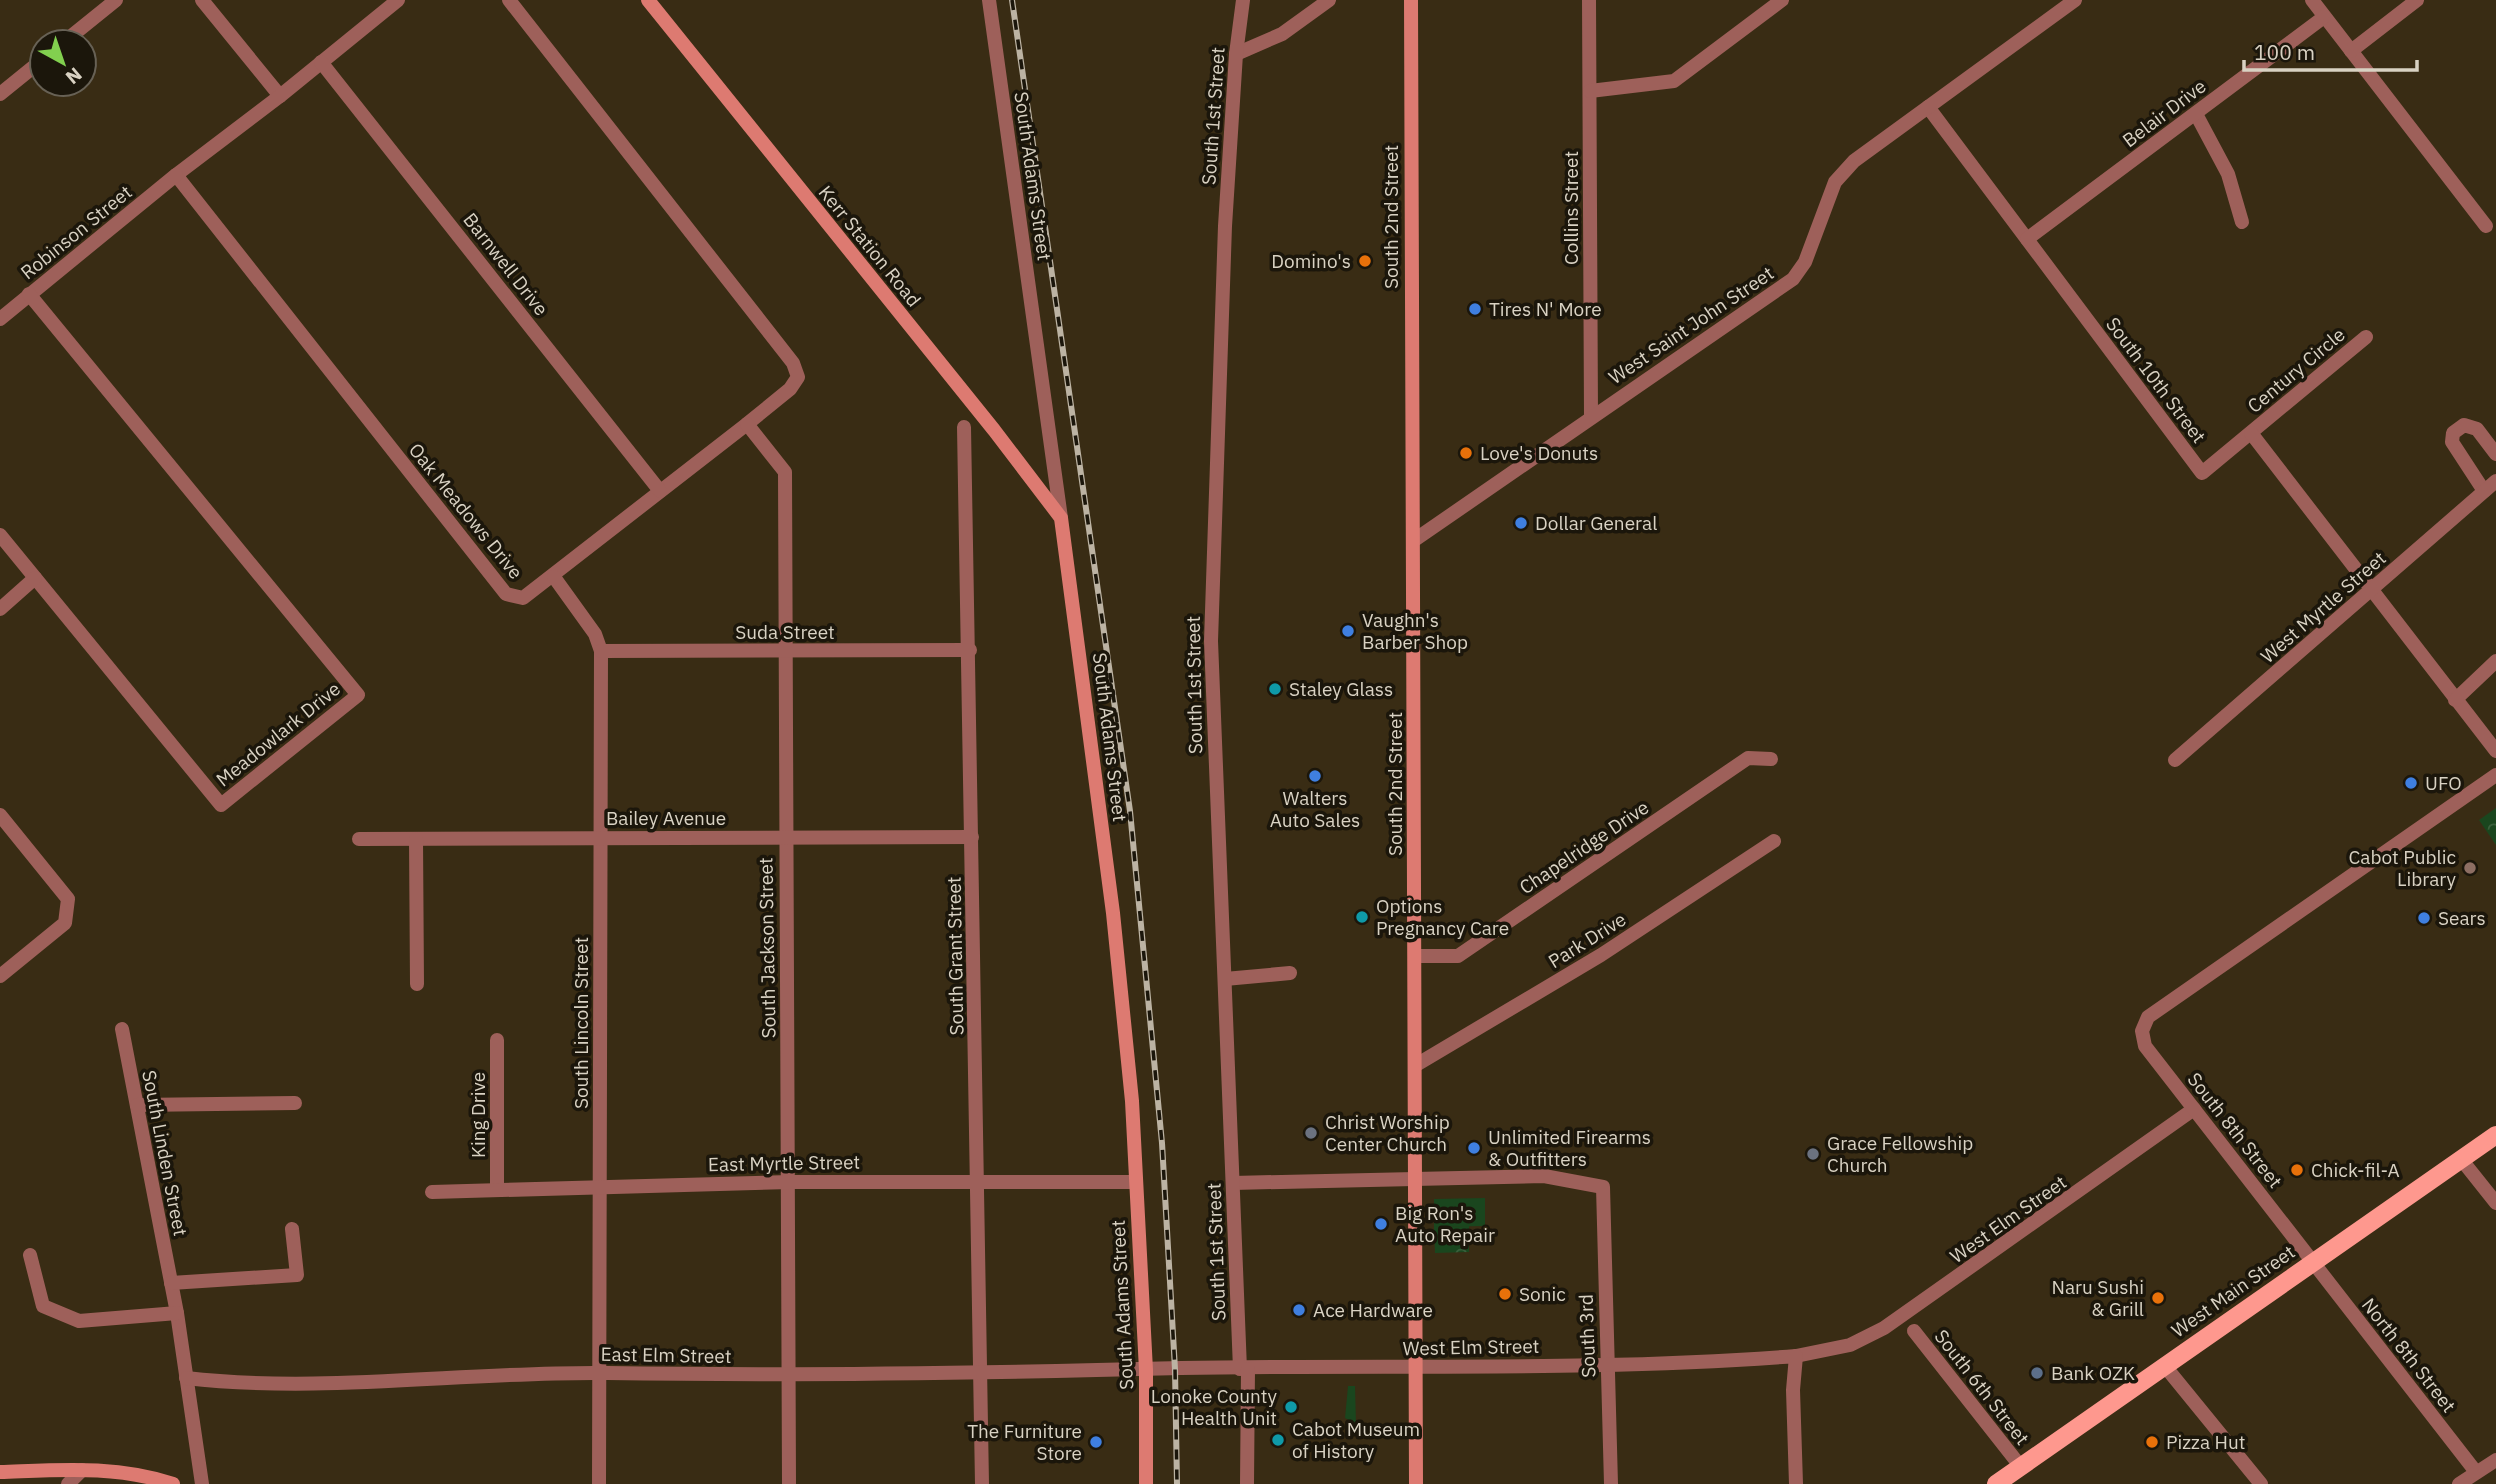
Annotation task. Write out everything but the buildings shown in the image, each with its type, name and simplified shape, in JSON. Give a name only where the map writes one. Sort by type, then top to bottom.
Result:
[{"type":"main road","name":"West Main Street","points":[[1996,1484],[2496,1135]]},
{"type":"street","points":[[81,28],[116,0]]},
{"type":"street","points":[[202,0],[280,96]]},
{"type":"street","points":[[176,175],[280,96],[398,0]]},
{"type":"street","name":"Oak Meadows Drive","points":[[176,175],[506,594],[523,598],[554,577],[747,424],[790,389],[798,377],[793,363],[509,0]]},
{"type":"street","name":"Kerr Station Road","points":[[648,0],[994,429],[1061,518]]},
{"type":"street","name":"South Adams Street","points":[[989,0],[1113,913],[1132,1101],[1146,1370],[1146,1484]]},
{"type":"street","name":"South 1st Street","points":[[1243,0],[1236,54],[1224,226],[1211,642],[1247,1484]]},
{"type":"street","points":[[1236,54],[1289,29],[1329,0]]},
{"type":"street","name":"South 2nd Street","points":[[1411,0],[1416,1484]]},
{"type":"street","name":"Collins Street","points":[[1589,0],[1591,415]]},
{"type":"street","points":[[1590,92],[1674,81],[1782,0]]},
{"type":"street","name":"West Saint John Street","points":[[1413,541],[1591,415],[1793,279],[1805,262],[1821,211],[1835,182],[1854,161],[2075,0]]},
{"type":"street","points":[[2312,0],[2486,226]]},
{"type":"street","points":[[2351,51],[2417,0]]},
{"type":"street","name":"Belair Drive","points":[[2026,239],[2325,17]]},
{"type":"street","name":"Barnwell Drive","points":[[321,62],[660,491]]},
{"type":"street","points":[[0,94],[28,71]]},
{"type":"street","name":"South 10th Street","points":[[1928,107],[2202,473],[2251,433]]},
{"type":"street","points":[[2196,114],[2228,174],[2242,222]]},
{"type":"street","name":"Robinson Street","points":[[0,319],[176,175]]},
{"type":"street","name":"Meadowlark Drive","points":[[0,535],[221,805],[358,695],[29,294]]},
{"type":"street","name":"Century Circle","points":[[2251,433],[2366,337]]},
{"type":"street","name":"South Jackson Street","points":[[747,424],[785,472],[785,838],[790,1182],[789,1484]]},
{"type":"street","points":[[2484,491],[2452,442],[2454,433],[2464,425],[2477,429],[2496,454]]},
{"type":"street","name":"South Grant Street","points":[[964,427],[970,650],[982,1484]]},
{"type":"street","points":[[2251,433],[2496,751]]},
{"type":"street","name":"West Myrtle Street","points":[[2175,761],[2496,481]]},
{"type":"street","name":"South Lincoln Street","points":[[554,577],[596,634],[601,651],[599,1484]]},
{"type":"street","points":[[0,609],[35,579]]},
{"type":"street","name":"Suda Street","points":[[601,651],[970,650]]},
{"type":"street","points":[[2455,700],[2496,661]]},
{"type":"street","name":"Chapelridge Drive","points":[[1415,956],[1458,956],[1748,758],[1771,759]]},
{"type":"street","name":"South 8th Street","points":[[2313,1261],[2145,1046],[2142,1031],[2148,1017],[2496,775]]},
{"type":"street","points":[[0,815],[68,899],[65,923],[0,976]]},
{"type":"street","name":"Bailey Avenue","points":[[359,839],[972,836]]},
{"type":"street","points":[[415,839],[417,984]]},
{"type":"street","name":"Park Drive","points":[[1416,1065],[1601,955],[1774,841]]},
{"type":"street","points":[[1225,979],[1290,974]]},
{"type":"street","name":"South Linden Street","points":[[122,1029],[177,1313],[202,1484]]},
{"type":"street","name":"King Drive","points":[[497,1040],[498,1189]]},
{"type":"street","points":[[136,1105],[295,1102]]},
{"type":"street","name":"West Elm Street","points":[[1146,1370],[1414,1369],[1702,1363],[1796,1356],[1850,1345],[1905,1315],[2194,1109]]},
{"type":"street","points":[[2461,1159],[2496,1203]]},
{"type":"street","name":"South 3rd","points":[[1416,1180],[1544,1176],[1603,1187],[1611,1484]]},
{"type":"street","points":[[1233,1183],[1416,1180]]},
{"type":"street","name":"East Myrtle Street","points":[[432,1192],[599,1185],[790,1182],[1136,1182]]},
{"type":"street","points":[[171,1283],[297,1275],[292,1229]]},
{"type":"street","points":[[30,1255],[43,1306],[79,1321],[177,1313]]},
{"type":"street","name":"North 8th Street","points":[[2313,1261],[2476,1472]]},
{"type":"street","name":"South 6th Street","points":[[1914,1331],[2021,1467]]},
{"type":"street","points":[[1796,1356],[1796,1484]]},
{"type":"street","points":[[2165,1365],[2261,1484]]},
{"type":"street","name":"East Elm Street","points":[[186,1378],[220,1382],[380,1381],[598,1373],[789,1376],[1146,1370]]},
{"type":"street","points":[[2459,1484],[2496,1460]]},
{"type":"street","points":[[68,1484],[82,1470]]},
{"type":"street","points":[[0,1472],[82,1470],[142,1474],[173,1484]]},
{"type":"green space","points":[[2496,808],[2496,845],[2479,820]]},
{"type":"green space","points":[[1485,1198],[1485,1226],[1434,1227],[1434,1199]]},
{"type":"green space","points":[[1469,1226],[1469,1252],[1435,1253],[1434,1227]]},
{"type":"green space","points":[[1348,1386],[1355,1386],[1356,1424],[1345,1418]]},
{"type":"railway","points":[[1012,0],[1130,811],[1162,1143],[1175,1369],[1177,1484]]},
{"type":"place","name":"Domino's","points":[[1365,261]]},
{"type":"place","name":"Tires N' More","points":[[1475,309]]},
{"type":"place","name":"Love's Donuts","points":[[1466,453]]},
{"type":"place","name":"Dollar General","points":[[1521,523]]},
{"type":"place","name":"Vaughn's Barber Shop","points":[[1348,631]]},
{"type":"place","name":"Staley Glass","points":[[1275,689]]},
{"type":"place","name":"Walters Auto Sales","points":[[1315,776]]},
{"type":"place","name":"UFO","points":[[2411,783]]},
{"type":"place","name":"Cabot Public Library","points":[[2470,868]]},
{"type":"place","name":"Options Pregnancy Care","points":[[1362,917]]},
{"type":"place","name":"Sears","points":[[2424,918]]},
{"type":"place","name":"Christ Worship Center Church","points":[[1311,1133]]},
{"type":"place","name":"Unlimited Firearms & Outfitters","points":[[1474,1148]]},
{"type":"place","name":"Grace Fellowship Church","points":[[1813,1154]]},
{"type":"place","name":"Chick-fil-A","points":[[2297,1170]]},
{"type":"place","name":"Big Ron's Auto Repair","points":[[1381,1224]]},
{"type":"place","name":"Sonic","points":[[1505,1294]]},
{"type":"place","name":"Naru Sushi & Grill","points":[[2158,1298]]},
{"type":"place","name":"Ace Hardware","points":[[1299,1310]]},
{"type":"place","name":"Bank OZK","points":[[2037,1373]]},
{"type":"place","name":"Lonoke County Health Unit","points":[[1291,1407]]},
{"type":"place","name":"Cabot Museum of History","points":[[1278,1440]]},
{"type":"place","name":"The Furniture Store","points":[[1096,1442]]},
{"type":"place","name":"Pizza Hut","points":[[2152,1442]]}]
